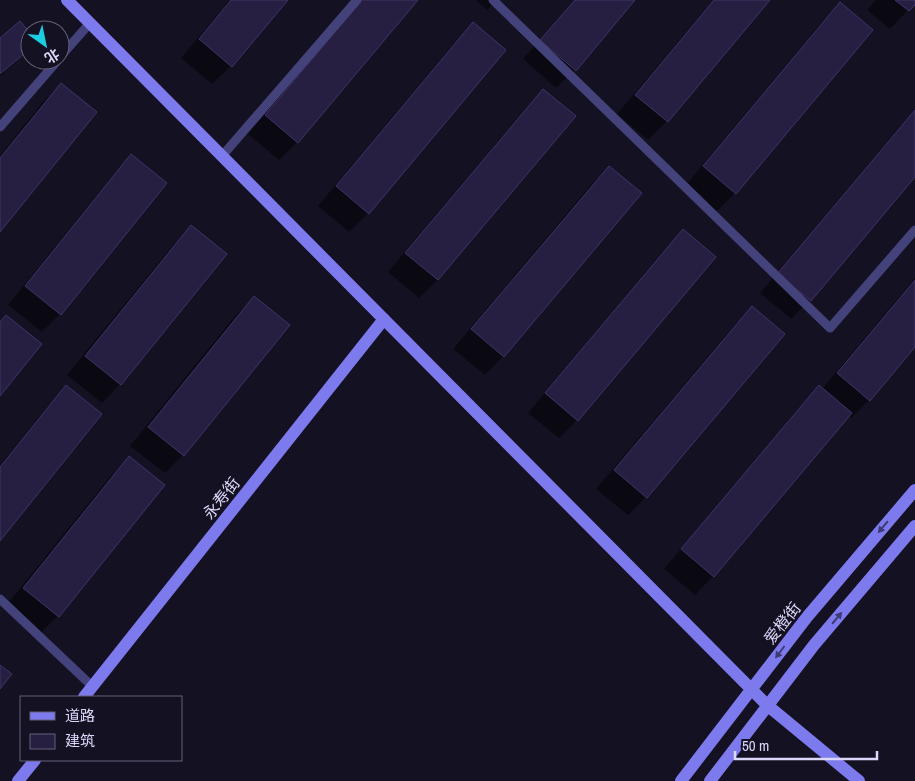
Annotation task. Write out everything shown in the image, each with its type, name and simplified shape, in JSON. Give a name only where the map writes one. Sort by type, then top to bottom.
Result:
[{"type":"street","points":[[67,0],[767,705],[859,781]]},
{"type":"street","name":"永寿街","points":[[85,696],[384,319]]},
{"type":"street","name":"爱橙街","points":[[681,781],[806,617],[915,490]]},
{"type":"street","points":[[710,781],[814,645],[915,526]]},
{"type":"street","points":[[18,781],[34,761]]},
{"type":"lane","points":[[222,156],[357,0]]},
{"type":"lane","points":[[493,0],[830,328],[915,230]]},
{"type":"lane","points":[[70,46],[90,23]]},
{"type":"lane","points":[[0,127],[49,70]]},
{"type":"lane","points":[[0,599],[93,687]]},
{"type":"building","points":[[231,0],[288,0],[232,67],[199,39]]},
{"type":"building","points":[[362,0],[418,0],[298,143],[265,115]]},
{"type":"building","points":[[575,0],[635,0],[576,71],[540,40]]},
{"type":"building","points":[[714,0],[770,0],[668,122],[635,95]]},
{"type":"building","points":[[895,0],[915,0],[915,5],[909,11]]},
{"type":"building","points":[[840,2],[873,30],[736,194],[703,166]]},
{"type":"building","points":[[20,21],[20,57],[0,74],[0,38]]},
{"type":"building","points":[[473,22],[506,50],[369,214],[336,186]]},
{"type":"building","points":[[61,83],[97,112],[0,232],[0,158]]},
{"type":"building","points":[[543,89],[576,116],[438,280],[405,253]]},
{"type":"building","points":[[915,110],[915,177],[811,301],[777,274]]},
{"type":"building","points":[[131,154],[167,183],[61,315],[25,286]]},
{"type":"building","points":[[609,166],[642,193],[504,357],[471,329]]},
{"type":"building","points":[[191,225],[227,254],[121,385],[85,356]]},
{"type":"building","points":[[683,229],[716,257],[578,421],[545,393]]},
{"type":"building","points":[[915,280],[915,347],[870,401],[837,373]]},
{"type":"building","points":[[254,296],[290,325],[184,456],[148,427]]},
{"type":"building","points":[[752,306],[785,334],[647,498],[614,470]]},
{"type":"building","points":[[6,315],[42,344],[0,396],[0,322]]},
{"type":"building","points":[[66,385],[102,414],[0,541],[0,467]]},
{"type":"building","points":[[819,385],[852,413],[714,577],[681,549]]},
{"type":"building","points":[[129,456],[165,485],[59,617],[23,588]]},
{"type":"building","points":[[0,665],[12,674],[0,689]]}]
